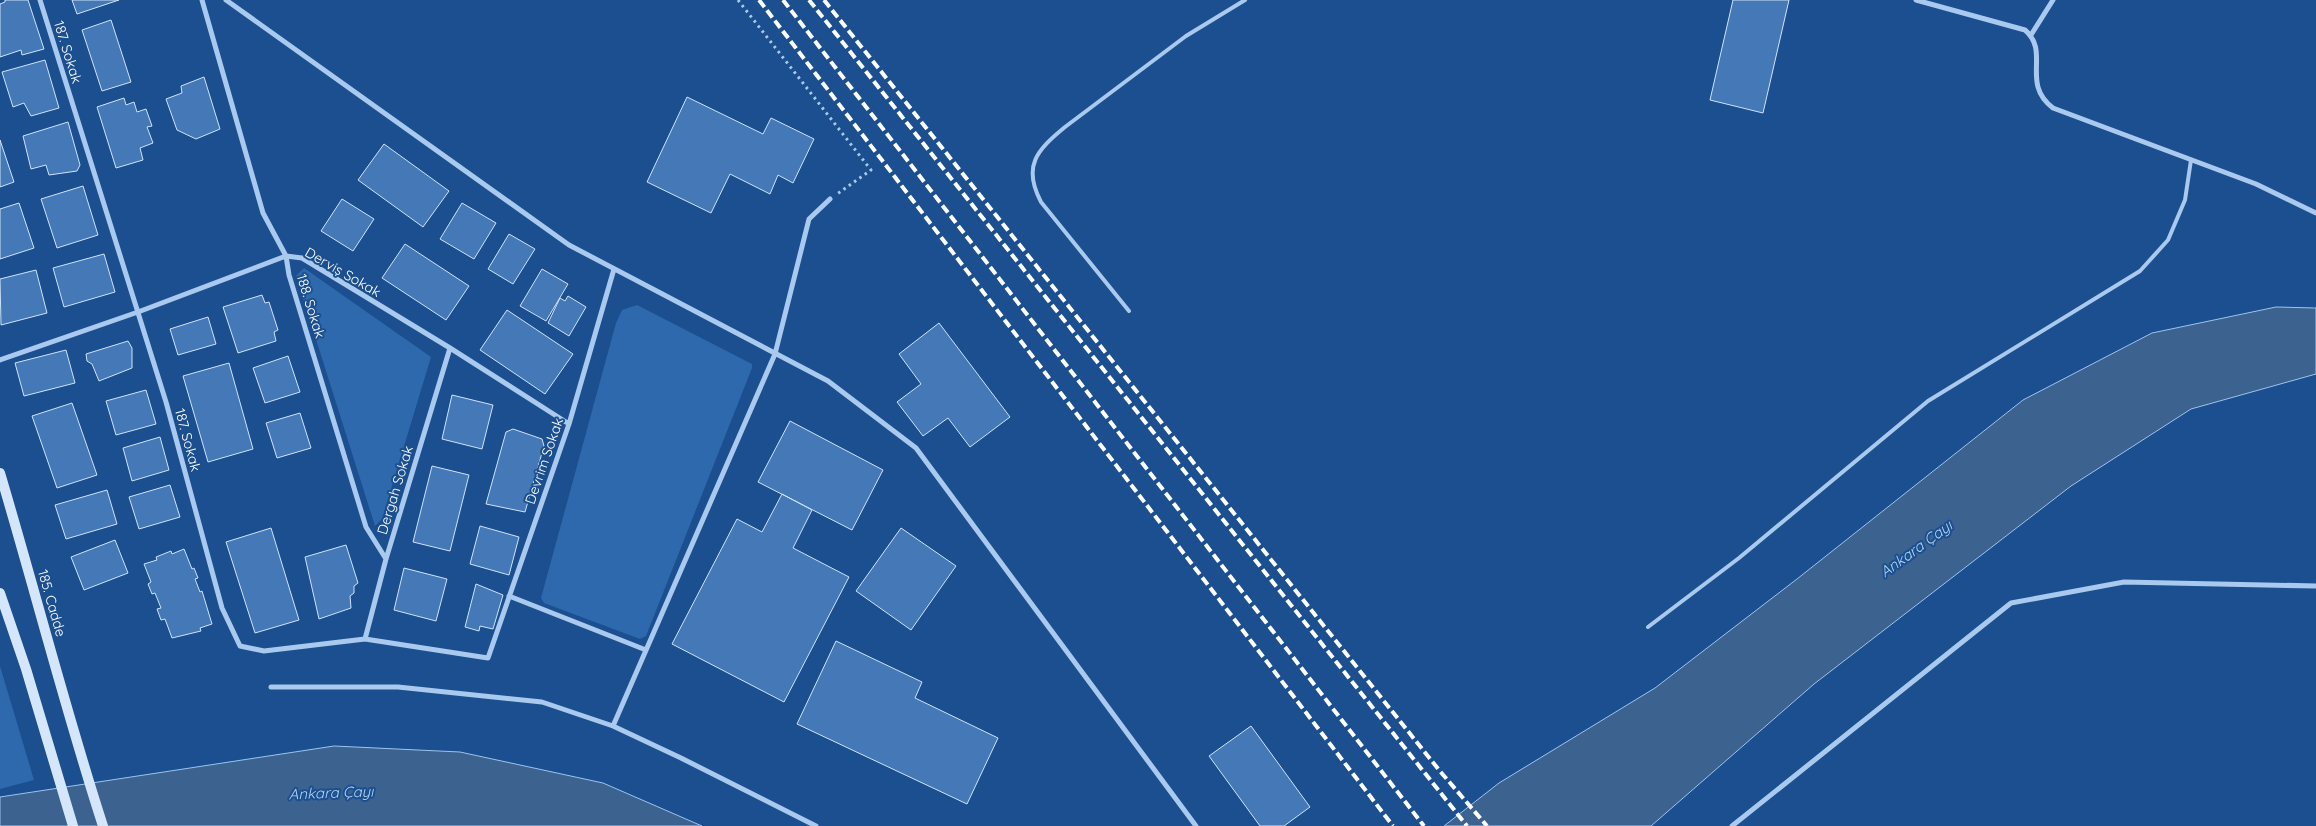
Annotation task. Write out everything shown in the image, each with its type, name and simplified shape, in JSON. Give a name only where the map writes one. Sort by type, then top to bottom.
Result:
[{"type":"street","name":"187. Sokak","points":[[40,0],[166,402],[222,608],[240,646],[264,651],[365,639],[488,658]]},
{"type":"street","name":"188. Sokak","points":[[202,0],[263,213],[286,256],[289,276],[366,527],[386,559]]},
{"type":"street","points":[[226,0],[569,244],[828,381],[916,448],[1196,826]]},
{"type":"street","points":[[1916,0],[2014,26],[2031,35],[2037,54],[2036,86],[2046,103],[2053,108],[2256,184],[2316,213]]},
{"type":"street","points":[[2031,35],[2053,0]]},
{"type":"street","points":[[613,726],[775,354],[810,219],[830,199]]},
{"type":"street","name":"Derviş Sokak","points":[[0,360],[138,312],[286,256],[302,258],[450,348],[569,424]]},
{"type":"street","name":"Devrim Sokak","points":[[488,658],[569,424],[614,269]]},
{"type":"street","name":"Dergah Sokak","points":[[365,639],[386,559],[450,348]]},
{"type":"street","name":"185. Cadde","points":[[0,473],[42,615],[76,741],[103,826]]},
{"type":"street","points":[[1732,826],[2011,603],[2124,582],[2316,586]]},
{"type":"street","points":[[0,592],[51,748],[73,826]]},
{"type":"street","points":[[509,596],[646,650]]},
{"type":"street","points":[[271,687],[398,687],[542,702],[613,726],[816,826]]},
{"type":"lane","points":[[1129,310],[1041,202],[1034,189],[1031,170],[1037,156],[1048,141],[1065,127],[1186,36],[1246,0]]},
{"type":"lane","points":[[1648,627],[1740,558],[1928,401],[2140,271],[2168,240],[2185,200],[2191,160]]},
{"type":"path","points":[[738,0],[872,170],[830,199]]},
{"type":"shaded area","points":[[304,268],[431,357],[382,519],[375,526],[296,276]]},
{"type":"shaded area","points":[[637,305],[752,364],[646,636],[640,639],[544,603],[541,598],[616,323],[622,310]]},
{"type":"shaded area","points":[[0,666],[34,780],[0,789]]},
{"type":"water","name":"Ankara Çayı","points":[[2276,307],[2316,308],[2316,374],[2191,409],[2071,486],[1814,684],[1651,826],[1444,826],[1499,783],[1655,688],[1797,579],[2023,400],[2152,333]]},
{"type":"water","name":"Ankara Çayı","points":[[334,746],[460,752],[603,783],[702,826],[0,826],[0,797]]},
{"type":"building","points":[[5,0],[28,0],[44,49],[22,55],[21,50],[0,57],[0,4],[5,2]]},
{"type":"building","points":[[72,0],[119,0],[77,14]]},
{"type":"building","points":[[1733,0],[1789,0],[1763,113],[1710,100]]},
{"type":"building","points":[[111,20],[131,82],[102,91],[82,30]]},
{"type":"building","points":[[45,60],[59,108],[31,116],[24,103],[13,107],[2,72]]},
{"type":"building","points":[[204,77],[220,129],[196,139],[177,130],[166,99],[182,93],[181,86]]},
{"type":"building","points":[[687,97],[763,134],[771,118],[814,139],[793,183],[778,175],[770,194],[730,174],[711,213],[647,182]]},
{"type":"building","points":[[124,98],[126,105],[134,102],[137,112],[146,109],[152,126],[147,127],[153,143],[140,148],[143,160],[116,168],[97,107]]},
{"type":"building","points":[[68,122],[80,165],[77,171],[49,175],[46,165],[31,169],[23,136]]},
{"type":"building","points":[[0,140],[14,182],[0,187]]},
{"type":"building","points":[[384,144],[449,191],[423,227],[358,180]]},
{"type":"building","points":[[83,186],[98,235],[57,248],[41,199]]},
{"type":"building","points":[[342,199],[374,219],[353,251],[321,231]]},
{"type":"building","points":[[19,203],[34,248],[0,259],[0,209]]},
{"type":"building","points":[[462,203],[496,223],[474,259],[440,239]]},
{"type":"building","points":[[509,234],[535,249],[513,284],[488,269]]},
{"type":"building","points":[[405,244],[469,286],[446,320],[382,278]]},
{"type":"building","points":[[104,254],[115,292],[64,307],[53,268]]},
{"type":"building","points":[[542,269],[568,284],[546,321],[520,306]]},
{"type":"building","points":[[36,270],[47,313],[1,325],[0,279]]},
{"type":"building","points":[[262,295],[265,303],[269,302],[278,330],[274,332],[276,341],[238,353],[223,307]]},
{"type":"building","points":[[568,296],[586,307],[569,336],[548,323],[560,298],[565,301]]},
{"type":"building","points":[[507,310],[573,354],[545,394],[480,350]]},
{"type":"building","points":[[208,317],[216,344],[178,355],[170,329]]},
{"type":"building","points":[[939,323],[1010,417],[970,447],[948,418],[923,436],[897,402],[921,384],[899,354]]},
{"type":"building","points":[[128,341],[132,348],[132,368],[99,381],[92,364],[87,361],[86,354]]},
{"type":"building","points":[[66,350],[75,383],[24,396],[15,363]]},
{"type":"building","points":[[288,356],[300,392],[265,403],[253,368]]},
{"type":"building","points":[[229,363],[253,449],[208,462],[183,376]]},
{"type":"building","points":[[146,390],[156,424],[116,435],[106,401]]},
{"type":"building","points":[[452,395],[493,405],[482,449],[442,439]]},
{"type":"building","points":[[72,403],[97,475],[57,488],[32,416]]},
{"type":"building","points":[[300,413],[311,448],[277,458],[266,423]]},
{"type":"building","points":[[790,421],[883,470],[852,530],[758,482]]},
{"type":"building","points":[[513,429],[542,439],[544,446],[525,512],[486,504],[506,432]]},
{"type":"building","points":[[160,437],[169,470],[132,481],[123,448]]},
{"type":"building","points":[[432,466],[469,475],[450,551],[413,542]]},
{"type":"building","points":[[170,485],[180,517],[139,529],[129,497]]},
{"type":"building","points":[[107,490],[117,524],[66,539],[55,505]]},
{"type":"building","points":[[782,494],[812,510],[793,548],[849,577],[784,702],[672,644],[737,519],[762,532]]},
{"type":"building","points":[[480,526],[519,537],[509,575],[470,564]]},
{"type":"building","points":[[271,528],[299,620],[255,633],[226,542]]},
{"type":"building","points":[[901,528],[956,566],[911,630],[856,591]]},
{"type":"building","points":[[115,540],[128,573],[84,590],[71,557]]},
{"type":"building","points":[[346,545],[358,583],[354,586],[354,593],[350,596],[351,608],[319,619],[305,557]]},
{"type":"building","points":[[184,549],[198,578],[195,579],[200,592],[202,591],[212,624],[200,628],[201,631],[172,638],[165,619],[161,620],[157,609],[161,608],[155,593],[152,594],[148,584],[151,582],[144,564],[157,560],[156,557],[171,551],[172,554]]},
{"type":"building","points":[[404,568],[447,579],[436,621],[394,610]]},
{"type":"building","points":[[476,584],[503,595],[493,629],[480,626],[479,631],[465,627]]},
{"type":"building","points":[[836,641],[922,682],[915,698],[998,738],[967,804],[797,724]]},
{"type":"building","points":[[1251,726],[1310,807],[1284,826],[1260,826],[1209,756]]},
{"type":"railway","points":[[759,0],[1393,826]]},
{"type":"railway","points":[[783,0],[1424,826]]},
{"type":"railway","points":[[809,0],[1467,826]]},
{"type":"railway","points":[[824,0],[1439,770],[1487,826]]}]
